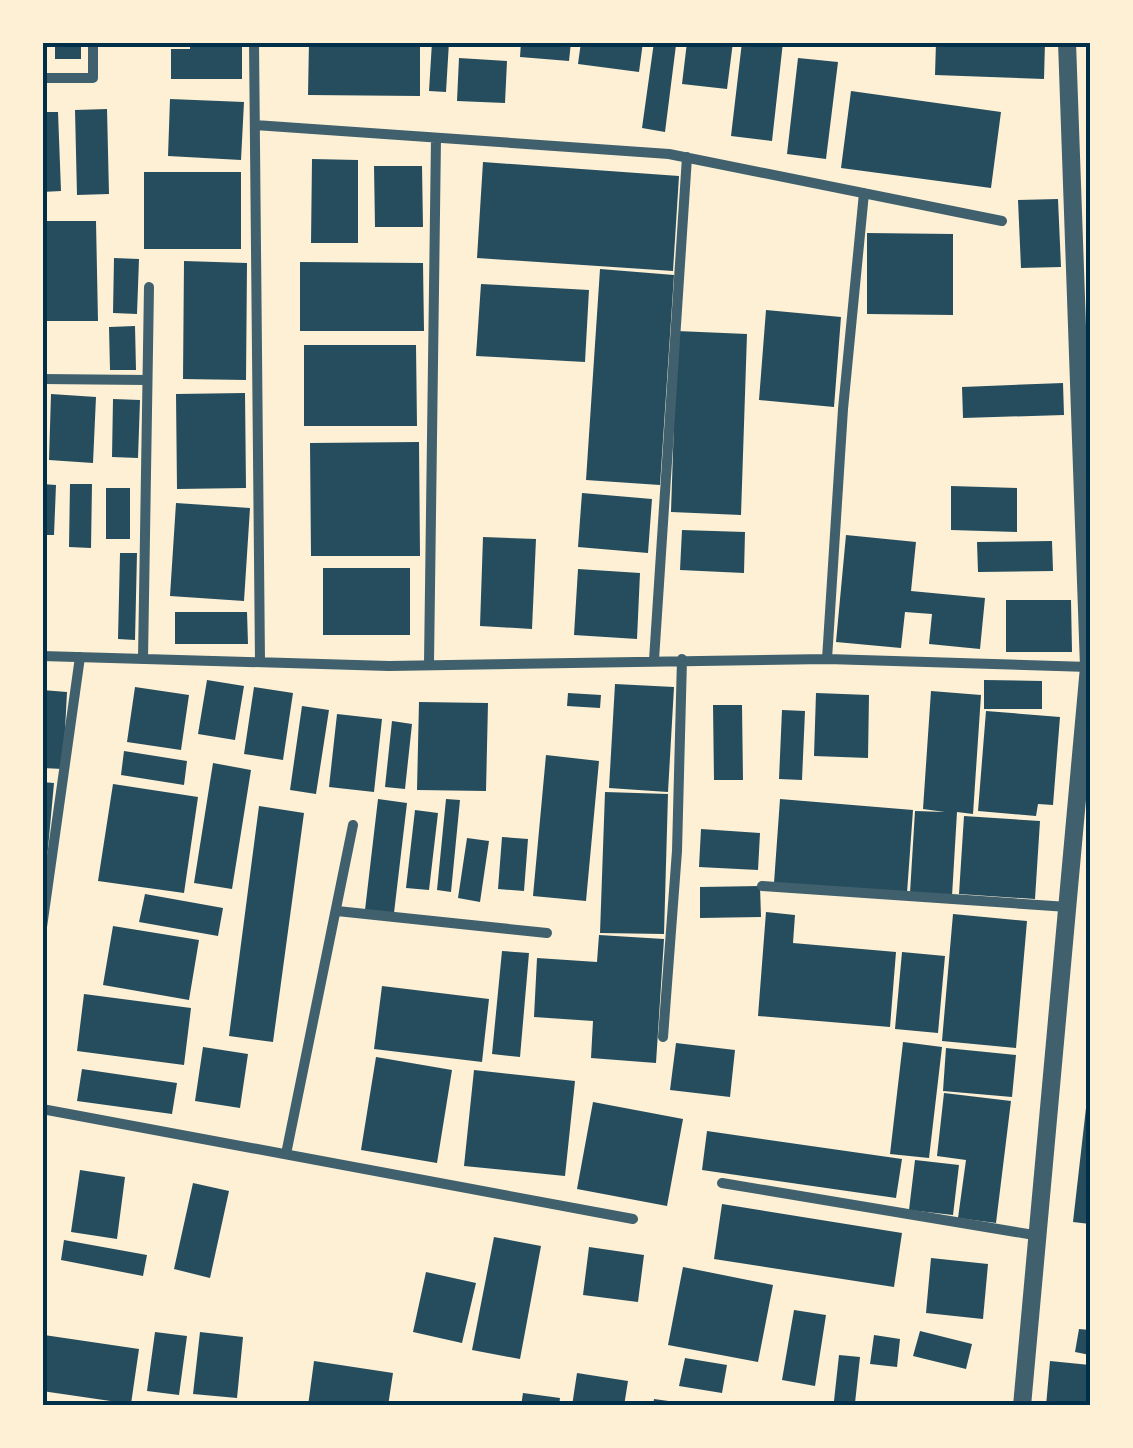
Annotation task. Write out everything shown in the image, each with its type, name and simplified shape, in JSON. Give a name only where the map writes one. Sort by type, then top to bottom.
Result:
[{"type":"street","points":[[42,78],[93,78],[93,42]]},
{"type":"street","points":[[254,42],[260,662]]},
{"type":"street","points":[[1022,1406],[1041,1236],[1090,667],[1067,42]]},
{"type":"street","points":[[255,125],[687,157],[1002,221]]},
{"type":"street","points":[[429,664],[436,138]]},
{"type":"street","points":[[654,660],[687,157]]},
{"type":"street","points":[[827,659],[843,408],[864,192]]},
{"type":"street","points":[[143,659],[149,287]]},
{"type":"street","points":[[42,379],[147,380]]},
{"type":"street","points":[[42,656],[429,664],[827,659],[1090,667]]},
{"type":"street","points":[[42,927],[80,657]]},
{"type":"street","points":[[664,1037],[677,851],[682,659]]},
{"type":"street","points":[[286,1154],[354,825]]},
{"type":"street","points":[[762,886],[1068,907]]},
{"type":"street","points":[[338,910],[546,932]]},
{"type":"street","points":[[42,1109],[633,1218]]},
{"type":"street","points":[[722,1183],[1041,1236]]},
{"type":"building","points":[[55,42],[81,42],[81,59],[55,59]]},
{"type":"building","points":[[190,42],[242,42],[242,79],[171,79],[171,49],[190,49]]},
{"type":"building","points":[[309,42],[420,42],[420,96],[308,95]]},
{"type":"building","points":[[432,42],[449,42],[446,92],[429,91]]},
{"type":"building","points":[[521,42],[571,42],[569,61],[520,57]]},
{"type":"building","points":[[581,42],[643,42],[639,72],[578,64]]},
{"type":"building","points":[[654,42],[676,45],[665,132],[642,128]]},
{"type":"building","points":[[687,42],[733,42],[727,89],[682,84]]},
{"type":"building","points":[[742,42],[783,42],[772,141],[731,136]]},
{"type":"building","points":[[936,42],[1045,42],[1044,79],[935,75]]},
{"type":"building","points":[[459,58],[507,61],[505,103],[457,101]]},
{"type":"building","points":[[798,58],[838,62],[826,159],[787,154]]},
{"type":"building","points":[[851,91],[1001,112],[991,188],[841,168]]},
{"type":"building","points":[[170,99],[244,102],[241,160],[168,156]]},
{"type":"building","points":[[107,109],[109,194],[77,195],[75,110]]},
{"type":"building","points":[[42,112],[58,112],[61,191],[42,192]]},
{"type":"building","points":[[312,159],[358,160],[358,243],[311,243]]},
{"type":"building","points":[[483,162],[679,176],[673,271],[477,258]]},
{"type":"building","points":[[374,166],[422,166],[423,227],[375,227]]},
{"type":"building","points":[[144,172],[241,172],[241,249],[144,249]]},
{"type":"building","points":[[1058,199],[1061,267],[1021,268],[1018,200]]},
{"type":"building","points":[[42,221],[96,221],[98,321],[42,321]]},
{"type":"building","points":[[867,233],[953,234],[953,315],[867,314]]},
{"type":"building","points":[[114,258],[139,259],[137,314],[113,313]]},
{"type":"building","points":[[184,261],[247,263],[246,380],[183,379]]},
{"type":"building","points":[[300,262],[423,263],[424,331],[300,331]]},
{"type":"building","points":[[600,269],[674,275],[660,485],[586,480]]},
{"type":"building","points":[[481,284],[589,290],[585,362],[476,356]]},
{"type":"building","points":[[766,310],[841,317],[834,407],[759,400]]},
{"type":"building","points":[[135,326],[136,370],[110,370],[109,327]]},
{"type":"building","points":[[677,331],[747,334],[741,515],[671,512]]},
{"type":"building","points":[[304,345],[416,345],[417,426],[304,426]]},
{"type":"building","points":[[1063,383],[1064,415],[963,418],[962,387]]},
{"type":"building","points":[[245,393],[246,488],[177,489],[176,394]]},
{"type":"building","points":[[51,394],[96,397],[93,463],[49,460]]},
{"type":"building","points":[[113,399],[140,400],[138,458],[112,457]]},
{"type":"building","points":[[419,442],[420,556],[311,556],[310,443]]},
{"type":"building","points":[[42,484],[56,485],[54,535],[42,535]]},
{"type":"building","points":[[70,484],[92,484],[91,548],[69,547]]},
{"type":"building","points":[[951,486],[1017,488],[1017,532],[951,530]]},
{"type":"building","points":[[106,488],[130,488],[130,539],[106,539]]},
{"type":"building","points":[[582,493],[652,499],[648,553],[578,547]]},
{"type":"building","points":[[176,503],[250,508],[244,601],[170,596]]},
{"type":"building","points":[[682,530],[745,532],[744,573],[680,570]]},
{"type":"building","points":[[846,535],[916,542],[911,591],[985,598],[980,649],[929,644],[932,614],[905,612],[901,648],[836,642]]},
{"type":"building","points":[[483,537],[536,539],[532,629],[480,626]]},
{"type":"building","points":[[1052,541],[1053,571],[978,572],[977,542]]},
{"type":"building","points":[[42,548],[47,548],[47,643],[42,643]]},
{"type":"building","points":[[120,553],[137,553],[135,640],[118,639]]},
{"type":"building","points":[[323,568],[410,568],[410,635],[323,635]]},
{"type":"building","points":[[578,569],[640,573],[637,639],[574,635]]},
{"type":"building","points":[[1006,600],[1071,600],[1072,652],[1006,652]]},
{"type":"building","points":[[175,612],[247,612],[248,644],[175,644]]},
{"type":"building","points":[[207,680],[244,686],[235,740],[198,734]]},
{"type":"building","points":[[984,680],[1042,681],[1042,709],[984,709]]},
{"type":"building","points":[[615,684],[674,687],[668,792],[609,788]]},
{"type":"building","points":[[135,687],[189,695],[181,750],[127,742]]},
{"type":"building","points":[[254,687],[293,693],[283,760],[244,754]]},
{"type":"building","points":[[42,690],[67,692],[63,769],[42,768]]},
{"type":"building","points":[[931,691],[981,695],[973,814],[957,812],[952,896],[910,893],[915,811],[945,812],[923,809]]},
{"type":"building","points":[[568,693],[601,695],[600,708],[567,706]]},
{"type":"building","points":[[816,693],[869,695],[868,758],[814,756]]},
{"type":"building","points":[[419,702],[488,703],[486,791],[417,790]]},
{"type":"building","points":[[713,705],[742,705],[743,780],[714,780]]},
{"type":"building","points":[[302,706],[329,710],[316,794],[290,790]]},
{"type":"building","points":[[782,710],[805,711],[802,780],[779,779]]},
{"type":"building","points":[[986,711],[1060,717],[1053,805],[1038,804],[1036,816],[978,811]]},
{"type":"building","points":[[337,714],[382,719],[374,792],[329,787]]},
{"type":"building","points":[[392,721],[412,724],[405,789],[385,787]]},
{"type":"building","points":[[124,751],[187,761],[184,785],[121,775]]},
{"type":"building","points":[[546,755],[599,761],[586,901],[533,896]]},
{"type":"building","points":[[213,763],[251,770],[232,889],[194,883]]},
{"type":"building","points":[[42,782],[54,783],[45,881],[42,881]]},
{"type":"building","points":[[113,784],[198,797],[184,893],[98,881]]},
{"type":"building","points":[[605,792],[668,794],[664,934],[600,933]]},
{"type":"building","points":[[378,799],[407,803],[394,913],[365,910]]},
{"type":"building","points":[[446,799],[460,800],[451,892],[437,890]]},
{"type":"building","points":[[780,799],[913,810],[907,893],[774,883]]},
{"type":"building","points":[[259,806],[304,813],[273,1042],[229,1036]]},
{"type":"building","points":[[415,810],[438,813],[429,890],[406,888]]},
{"type":"building","points":[[964,816],[1040,821],[1035,899],[959,894]]},
{"type":"building","points":[[701,829],[760,833],[758,870],[699,867]]},
{"type":"building","points":[[502,837],[528,839],[524,891],[498,889]]},
{"type":"building","points":[[467,838],[489,841],[480,902],[458,898]]},
{"type":"building","points":[[760,886],[761,917],[700,918],[700,887]]},
{"type":"building","points":[[145,894],[223,908],[218,936],[139,922]]},
{"type":"building","points":[[766,912],[795,915],[793,943],[896,952],[890,1027],[758,1016]]},
{"type":"building","points":[[953,914],[1027,921],[1016,1048],[942,1041]]},
{"type":"building","points":[[113,926],[199,940],[189,1000],[103,985]]},
{"type":"building","points":[[599,935],[664,939],[656,1063],[591,1058],[593,1021],[534,1017],[537,958],[597,962]]},
{"type":"building","points":[[502,951],[529,953],[520,1057],[492,1054]]},
{"type":"building","points":[[902,952],[945,956],[938,1033],[895,1029]]},
{"type":"building","points":[[382,986],[489,999],[482,1062],[374,1049]]},
{"type":"building","points":[[84,994],[191,1008],[184,1065],[77,1051]]},
{"type":"building","points":[[903,1042],[942,1047],[929,1158],[890,1154]]},
{"type":"building","points":[[676,1043],[735,1050],[730,1097],[670,1090]]},
{"type":"building","points":[[203,1047],[248,1054],[240,1108],[195,1101]]},
{"type":"building","points":[[946,1048],[1016,1055],[1012,1097],[943,1091]]},
{"type":"building","points":[[376,1057],[452,1070],[437,1163],[361,1150]]},
{"type":"building","points":[[82,1069],[177,1083],[172,1114],[77,1101]]},
{"type":"building","points":[[474,1070],[575,1081],[565,1176],[464,1166]]},
{"type":"building","points":[[944,1093],[1011,1101],[996,1223],[958,1218],[966,1160],[937,1156]]},
{"type":"building","points":[[593,1102],[683,1119],[667,1206],[577,1189]]},
{"type":"building","points":[[1086,1108],[1090,1109],[1090,1224],[1073,1222]]},
{"type":"building","points":[[707,1131],[902,1159],[896,1198],[702,1170]]},
{"type":"building","points":[[915,1160],[959,1165],[953,1215],[909,1210]]},
{"type":"building","points":[[80,1170],[125,1177],[117,1239],[71,1232]]},
{"type":"building","points":[[193,1183],[229,1191],[210,1278],[174,1269]]},
{"type":"building","points":[[722,1204],[902,1233],[894,1287],[714,1259]]},
{"type":"building","points":[[494,1237],[541,1246],[520,1359],[472,1350]]},
{"type":"building","points":[[64,1240],[147,1255],[143,1276],[61,1260]]},
{"type":"building","points":[[589,1247],[644,1255],[638,1302],[583,1295]]},
{"type":"building","points":[[931,1258],[988,1264],[983,1319],[926,1313]]},
{"type":"building","points":[[683,1267],[773,1285],[758,1362],[668,1345]]},
{"type":"building","points":[[426,1272],[476,1283],[462,1343],[413,1332]]},
{"type":"building","points":[[794,1310],[826,1315],[815,1386],[782,1380]]},
{"type":"building","points":[[1079,1329],[1090,1330],[1090,1355],[1075,1352]]},
{"type":"building","points":[[920,1331],[972,1344],[966,1369],[913,1356]]},
{"type":"building","points":[[155,1332],[187,1336],[179,1395],[147,1391]]},
{"type":"building","points":[[200,1332],[243,1337],[237,1398],[193,1394]]},
{"type":"building","points":[[44,1335],[139,1349],[131,1404],[42,1391]]},
{"type":"building","points":[[874,1335],[900,1339],[897,1367],[870,1364]]},
{"type":"building","points":[[839,1355],[860,1357],[855,1403],[834,1401]]},
{"type":"building","points":[[685,1358],[727,1365],[722,1393],[679,1386]]},
{"type":"building","points":[[314,1361],[393,1373],[388,1406],[308,1406]]},
{"type":"building","points":[[1050,1361],[1090,1365],[1090,1406],[1046,1406]]},
{"type":"building","points":[[577,1373],[628,1381],[624,1406],[572,1406]]},
{"type":"building","points":[[523,1393],[560,1398],[559,1406],[521,1406]]},
{"type":"building","points":[[654,1399],[683,1403],[683,1406],[653,1406]]}]
